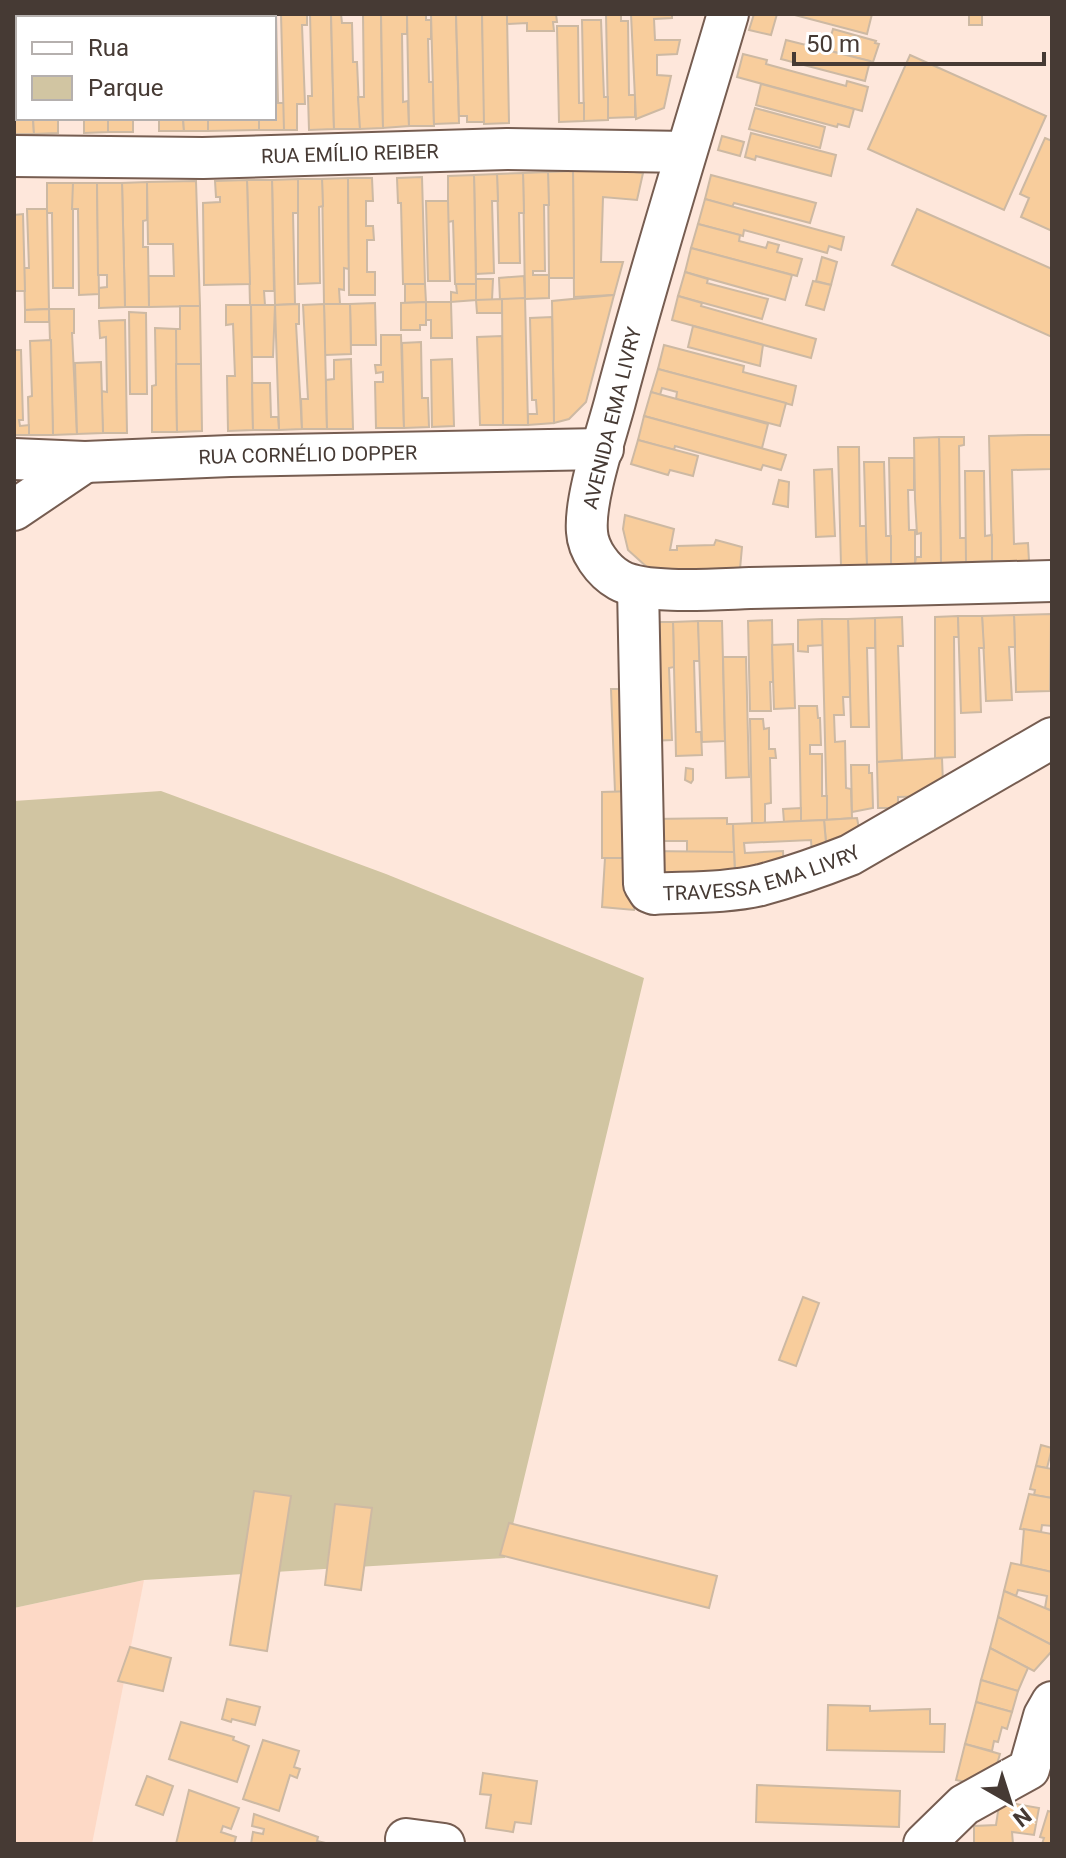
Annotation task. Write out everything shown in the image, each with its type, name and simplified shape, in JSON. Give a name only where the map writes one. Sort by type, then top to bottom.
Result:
[{"type":"street","name":"AVENIDA EMA LIVRY","points":[[728,14],[632,337],[603,449],[588,510],[586,534],[593,552],[603,567],[618,580],[638,587],[718,589],[1052,581]]},
{"type":"street","name":"RUA EMÍLIO REIBER","points":[[14,156],[203,158],[507,149],[686,152]]},
{"type":"street","name":"RUA CORNÉLIO DOPPER","points":[[14,459],[85,462],[603,449]]},
{"type":"street","points":[[14,510],[85,462]]},
{"type":"street","name":"TRAVESSA EMA LIVRY","points":[[638,587],[644,884],[649,892],[682,893],[760,885],[835,861],[1052,738]]},
{"type":"street","points":[[936,1832],[976,1797],[1041,1775],[1044,1716],[1052,1702]]},
{"type":"shaded area","points":[[144,1580],[92,1844],[14,1844],[14,1608]]},
{"type":"green space","points":[[161,791],[386,874],[644,978],[505,1558],[144,1580],[14,1608],[14,801]]},
{"type":"building","points":[[14,14],[30,14],[16,16],[14,42]]},
{"type":"building","points":[[55,14],[80,14],[80,16]]},
{"type":"building","points":[[155,14],[181,14],[181,16]]},
{"type":"building","points":[[210,14],[249,14],[249,16]]},
{"type":"building","points":[[276,14],[278,103],[284,103],[284,130],[259,130],[259,120],[276,120],[276,16],[256,16]]},
{"type":"building","points":[[281,14],[307,14],[307,25],[302,25],[305,104],[297,104],[297,130],[284,130]]},
{"type":"building","points":[[310,14],[331,14],[334,129],[309,130],[308,96],[312,96]]},
{"type":"building","points":[[331,14],[341,14],[342,23],[352,23],[360,129],[334,129]]},
{"type":"building","points":[[363,14],[381,14],[383,128],[360,129],[358,97],[364,97]]},
{"type":"building","points":[[381,14],[407,14],[407,34],[402,34],[403,102],[408,101],[409,126],[383,128]]},
{"type":"building","points":[[407,14],[426,14],[426,20],[431,20],[429,82],[433,82],[434,126],[409,126]]},
{"type":"building","points":[[431,14],[456,14],[459,123],[434,124]]},
{"type":"building","points":[[456,14],[482,14],[485,122],[467,122],[467,116],[459,116]]},
{"type":"building","points":[[482,14],[507,14],[509,123],[484,124]]},
{"type":"building","points":[[507,14],[556,14],[557,22],[553,22],[554,31],[527,31],[527,23],[507,24]]},
{"type":"building","points":[[606,14],[621,14],[621,21],[628,21],[629,95],[635,95],[635,117],[608,118]]},
{"type":"building","points":[[631,14],[672,14],[672,18],[654,19],[655,40],[680,40],[677,54],[657,55],[657,75],[671,76],[664,108],[636,119]]},
{"type":"building","points":[[754,14],[777,14],[771,35],[749,30]]},
{"type":"building","points":[[791,14],[872,14],[867,34]]},
{"type":"building","points":[[969,14],[982,14],[982,25],[969,25]]},
{"type":"building","points":[[582,20],[601,20],[608,120],[584,121]]},
{"type":"building","points":[[557,26],[578,26],[579,103],[584,103],[584,121],[559,122]]},
{"type":"building","points":[[833,29],[876,41],[879,44],[873,62],[827,50]]},
{"type":"building","points":[[786,40],[870,61],[865,81],[781,59]]},
{"type":"building","points":[[743,54],[767,60],[766,64],[846,86],[847,81],[868,87],[862,111],[737,77]]},
{"type":"building","points":[[910,55],[1046,116],[1004,210],[868,149]]},
{"type":"building","points":[[761,84],[854,109],[849,127],[838,124],[837,127],[756,105]]},
{"type":"building","points":[[755,108],[825,127],[820,148],[749,129]]},
{"type":"building","points":[[16,110],[16,120],[33,120],[34,134],[14,134]]},
{"type":"building","points":[[33,120],[58,120],[58,133],[34,134]]},
{"type":"building","points":[[84,120],[108,120],[108,132],[84,133]]},
{"type":"building","points":[[108,120],[133,120],[133,132],[108,132]]},
{"type":"building","points":[[159,120],[183,120],[184,131],[159,131]]},
{"type":"building","points":[[183,120],[208,120],[208,131],[184,131]]},
{"type":"building","points":[[208,120],[259,120],[259,130],[208,131]]},
{"type":"building","points":[[751,133],[836,155],[831,176],[756,156],[755,160],[745,157]]},
{"type":"building","points":[[722,136],[744,142],[740,156],[718,150]]},
{"type":"building","points":[[1045,138],[1052,141],[1052,231],[1021,217],[1029,198],[1020,194]]},
{"type":"building","points":[[606,169],[643,173],[637,200],[603,197],[601,262],[623,262],[614,295],[574,297],[573,171]]},
{"type":"building","points":[[573,171],[574,278],[549,278],[548,172]]},
{"type":"building","points":[[548,172],[549,205],[544,205],[545,271],[533,271],[533,275],[549,275],[549,298],[525,299],[523,173]]},
{"type":"building","points":[[523,173],[524,213],[519,213],[520,263],[499,263],[497,174]]},
{"type":"building","points":[[497,174],[498,201],[492,201],[494,273],[476,274],[474,175]]},
{"type":"building","points":[[474,175],[476,284],[455,284],[453,221],[448,222],[448,176]]},
{"type":"building","points":[[711,175],[816,203],[810,223],[734,203],[732,207],[705,199]]},
{"type":"building","points":[[422,177],[425,284],[403,284],[401,203],[398,203],[397,178]]},
{"type":"building","points":[[348,178],[349,269],[344,268],[344,290],[339,289],[340,304],[324,304],[322,179]]},
{"type":"building","points":[[348,178],[372,178],[373,201],[366,201],[366,226],[373,226],[374,240],[367,240],[367,272],[375,272],[375,295],[349,295]]},
{"type":"building","points":[[298,179],[298,213],[293,213],[295,304],[275,305],[272,180]]},
{"type":"building","points":[[298,179],[322,179],[323,206],[319,207],[320,283],[298,284]]},
{"type":"building","points":[[247,180],[272,180],[274,291],[264,291],[265,305],[250,305]]},
{"type":"building","points":[[247,180],[250,284],[204,285],[203,203],[220,202],[220,197],[216,197],[215,181]]},
{"type":"building","points":[[196,181],[200,306],[149,307],[148,276],[174,276],[173,244],[148,244],[147,182]]},
{"type":"building","points":[[147,182],[143,247],[148,247],[149,307],[125,307],[122,183]]},
{"type":"building","points":[[47,183],[73,183],[73,288],[53,288],[52,213],[47,213]]},
{"type":"building","points":[[73,183],[97,183],[99,294],[79,295],[78,209],[72,209]]},
{"type":"building","points":[[97,183],[122,183],[125,307],[99,308],[99,288],[107,287],[107,275],[98,275]]},
{"type":"building","points":[[705,199],[844,237],[841,250],[829,246],[827,253],[744,230],[743,236],[698,224]]},
{"type":"building","points":[[426,201],[448,201],[450,281],[428,281]]},
{"type":"building","points":[[27,209],[47,209],[49,309],[25,310],[24,268],[29,268]]},
{"type":"building","points":[[917,209],[1052,269],[1052,337],[892,265]]},
{"type":"building","points":[[23,214],[25,291],[14,291],[14,215]]},
{"type":"building","points":[[698,224],[740,235],[739,241],[766,248],[768,242],[779,245],[777,252],[802,259],[797,276],[691,248]]},
{"type":"building","points":[[691,248],[792,275],[785,300],[685,272]]},
{"type":"building","points":[[822,257],[837,262],[831,285],[816,281]]},
{"type":"building","points":[[685,272],[708,279],[707,283],[768,299],[762,319],[678,296]]},
{"type":"building","points":[[524,276],[525,299],[500,300],[499,278]]},
{"type":"building","points":[[476,279],[493,279],[492,300],[476,300]]},
{"type":"building","points":[[813,281],[831,285],[824,310],[806,305]]},
{"type":"building","points":[[405,284],[425,284],[426,302],[405,303]]},
{"type":"building","points":[[456,284],[476,284],[476,300],[451,302],[451,292],[457,293]]},
{"type":"building","points":[[614,295],[586,402],[569,419],[554,423],[552,301]]},
{"type":"building","points":[[678,296],[702,303],[701,306],[816,339],[811,358],[672,320]]},
{"type":"building","points":[[525,298],[528,425],[503,425],[502,299]]},
{"type":"building","points":[[502,299],[502,313],[477,313],[476,300]]},
{"type":"building","points":[[426,302],[426,325],[420,325],[420,330],[401,330],[401,303]]},
{"type":"building","points":[[426,302],[451,302],[452,338],[431,338],[431,320],[426,320]]},
{"type":"building","points":[[375,303],[376,345],[351,345],[350,304]]},
{"type":"building","points":[[299,304],[299,324],[296,324],[302,429],[279,430],[275,305]]},
{"type":"building","points":[[324,304],[350,304],[351,354],[325,355]]},
{"type":"building","points":[[324,304],[327,429],[302,429],[301,399],[308,399],[303,305]]},
{"type":"building","points":[[226,305],[251,305],[253,430],[228,431],[227,376],[235,376],[233,324],[226,325]]},
{"type":"building","points":[[251,305],[275,305],[273,357],[252,357]]},
{"type":"building","points":[[180,306],[200,306],[201,364],[176,364],[176,329],[180,329]]},
{"type":"building","points":[[49,309],[74,309],[72,333],[77,434],[53,435]]},
{"type":"building","points":[[49,309],[49,322],[25,322],[25,310]]},
{"type":"building","points":[[129,312],[146,313],[147,394],[130,394]]},
{"type":"building","points":[[552,317],[554,423],[528,425],[528,414],[537,414],[536,400],[532,400],[530,318]]},
{"type":"building","points":[[125,320],[127,433],[103,433],[101,391],[107,392],[106,337],[100,338],[99,321]]},
{"type":"building","points":[[693,326],[763,345],[760,366],[688,347]]},
{"type":"building","points":[[155,328],[176,329],[177,432],[152,432],[152,386],[156,385]]},
{"type":"building","points":[[381,335],[401,335],[404,428],[376,428],[375,382],[383,382],[383,372],[376,373],[375,365],[381,365]]},
{"type":"building","points":[[502,336],[503,425],[480,425],[477,337]]},
{"type":"building","points":[[51,340],[53,435],[29,435],[28,397],[32,396],[30,341]]},
{"type":"building","points":[[421,342],[422,398],[428,398],[429,427],[404,428],[402,343]]},
{"type":"building","points":[[664,345],[744,366],[743,372],[796,386],[792,405],[658,369]]},
{"type":"building","points":[[14,350],[21,350],[23,420],[19,420],[20,426],[29,425],[29,435],[14,435]]},
{"type":"building","points":[[351,359],[353,429],[327,429],[326,380],[334,379],[334,360]]},
{"type":"building","points":[[452,359],[454,426],[432,427],[431,360]]},
{"type":"building","points":[[101,362],[103,433],[77,434],[75,363]]},
{"type":"building","points":[[176,364],[201,364],[202,431],[177,432]]},
{"type":"building","points":[[658,369],[786,403],[780,426],[676,399],[677,392],[662,388],[660,395],[651,392]]},
{"type":"building","points":[[252,383],[270,383],[271,417],[278,417],[279,430],[253,430]]},
{"type":"building","points":[[651,392],[768,424],[762,448],[644,416]]},
{"type":"building","points":[[644,416],[786,455],[781,470],[763,465],[761,470],[675,446],[674,450],[638,440]]},
{"type":"building","points":[[1052,435],[1052,469],[1012,470],[1014,544],[1028,543],[1029,561],[992,561],[989,436]]},
{"type":"building","points":[[939,437],[964,437],[964,445],[959,446],[960,538],[966,538],[966,562],[941,563]]},
{"type":"building","points":[[939,437],[941,563],[915,564],[916,557],[921,557],[921,533],[917,534],[914,438]]},
{"type":"building","points":[[638,440],[698,456],[693,476],[670,470],[668,475],[631,464]]},
{"type":"building","points":[[838,447],[859,447],[860,526],[866,526],[867,565],[841,566]]},
{"type":"building","points":[[889,458],[914,458],[914,490],[908,490],[909,530],[915,530],[915,564],[891,565]]},
{"type":"building","points":[[864,462],[884,462],[886,536],[891,536],[891,565],[867,565]]},
{"type":"building","points":[[832,469],[835,536],[816,537],[814,470]]},
{"type":"building","points":[[965,471],[984,471],[985,536],[992,535],[992,561],[966,562]]},
{"type":"building","points":[[779,480],[789,482],[788,507],[773,504]]},
{"type":"building","points":[[625,515],[674,529],[670,550],[677,550],[677,546],[714,545],[716,540],[742,547],[740,569],[666,571],[648,568],[628,550],[623,529]]},
{"type":"building","points":[[1051,614],[1050,691],[1016,692],[1014,615]]},
{"type":"building","points":[[1014,615],[1015,647],[1009,647],[1012,700],[986,701],[982,616]]},
{"type":"building","points":[[958,616],[959,637],[954,637],[955,757],[935,758],[935,617]]},
{"type":"building","points":[[958,616],[982,616],[984,648],[979,648],[981,712],[961,713]]},
{"type":"building","points":[[902,617],[903,646],[898,646],[902,760],[877,762],[875,618]]},
{"type":"building","points":[[875,618],[875,648],[867,648],[869,727],[851,727],[848,619]]},
{"type":"building","points":[[822,619],[823,645],[808,646],[808,652],[798,651],[798,620]]},
{"type":"building","points":[[822,619],[848,619],[850,697],[843,697],[844,715],[834,715],[835,742],[845,741],[846,788],[851,789],[852,818],[827,820]]},
{"type":"building","points":[[772,620],[771,711],[750,711],[748,621]]},
{"type":"building","points":[[698,621],[700,661],[694,661],[696,732],[701,732],[702,755],[676,756],[673,622]]},
{"type":"building","points":[[698,621],[722,621],[725,741],[702,742]]},
{"type":"building","points":[[646,622],[673,622],[674,667],[669,668],[672,740],[650,741]]},
{"type":"building","points":[[793,644],[795,708],[774,709],[772,645]]},
{"type":"building","points":[[723,657],[746,657],[749,777],[726,778]]},
{"type":"building","points":[[611,689],[634,689],[637,791],[615,792]]},
{"type":"building","points":[[799,706],[817,706],[820,718],[821,745],[810,745],[810,754],[822,754],[822,796],[827,796],[827,820],[801,821]]},
{"type":"building","points":[[750,719],[763,719],[764,729],[769,728],[769,749],[775,749],[776,758],[770,758],[771,803],[765,804],[765,823],[752,823]]},
{"type":"building","points":[[942,758],[943,784],[937,796],[898,797],[898,808],[878,808],[877,762]]},
{"type":"building","points":[[851,765],[869,765],[873,808],[852,812]]},
{"type":"building","points":[[686,768],[693,769],[691,783],[685,780]]},
{"type":"building","points":[[637,791],[638,858],[602,858],[602,792]]},
{"type":"building","points":[[801,808],[801,821],[784,822],[783,809]]},
{"type":"building","points":[[727,818],[727,824],[733,824],[734,853],[687,852],[687,841],[653,841],[652,819]]},
{"type":"building","points":[[857,818],[860,834],[827,853],[824,820]]},
{"type":"building","points":[[824,820],[827,855],[812,856],[811,840],[744,843],[745,853],[783,851],[784,872],[735,874],[733,824]]},
{"type":"building","points":[[648,851],[734,852],[735,874],[648,881]]},
{"type":"building","points":[[605,858],[638,858],[634,910],[602,907]]},
{"type":"building","points":[[803,1297],[819,1303],[796,1366],[779,1360]]},
{"type":"building","points":[[1041,1445],[1052,1448],[1047,1468],[1036,1466]]},
{"type":"building","points":[[1036,1466],[1052,1469],[1052,1498],[1034,1495],[1035,1490],[1030,1489]]},
{"type":"building","points":[[254,1491],[291,1496],[267,1651],[230,1645]]},
{"type":"building","points":[[1029,1494],[1052,1498],[1052,1526],[1042,1525],[1041,1532],[1020,1529]]},
{"type":"building","points":[[335,1504],[372,1508],[361,1590],[325,1585]]},
{"type":"building","points":[[509,1523],[717,1576],[709,1608],[500,1555]]},
{"type":"building","points":[[1024,1529],[1052,1534],[1052,1572],[1021,1565]]},
{"type":"building","points":[[1011,1563],[1052,1572],[1052,1611],[1045,1608],[1047,1596],[1018,1590],[1016,1596],[1004,1591]]},
{"type":"building","points":[[1004,1591],[1052,1611],[1052,1645],[998,1617]]},
{"type":"building","points":[[998,1617],[1052,1645],[1052,1651],[1034,1671],[990,1648]]},
{"type":"building","points":[[130,1647],[171,1658],[163,1691],[118,1681]]},
{"type":"building","points":[[990,1648],[1028,1668],[1018,1691],[981,1680]]},
{"type":"building","points":[[981,1680],[1018,1691],[1012,1712],[976,1702]]},
{"type":"building","points":[[227,1699],[260,1707],[255,1725],[222,1719]]},
{"type":"building","points":[[976,1702],[1012,1712],[1007,1729],[1002,1727],[992,1751],[965,1744]]},
{"type":"building","points":[[828,1705],[870,1706],[870,1711],[930,1709],[930,1724],[945,1724],[944,1752],[827,1750]]},
{"type":"building","points":[[181,1722],[234,1737],[233,1740],[249,1746],[237,1782],[169,1759]]},
{"type":"building","points":[[263,1740],[299,1751],[294,1767],[300,1769],[297,1778],[290,1775],[279,1811],[243,1799]]},
{"type":"building","points":[[965,1744],[1000,1754],[990,1787],[956,1780]]},
{"type":"building","points":[[483,1773],[537,1781],[531,1824],[515,1822],[513,1832],[486,1828],[491,1795],[480,1794]]},
{"type":"building","points":[[147,1776],[173,1786],[163,1815],[136,1805]]},
{"type":"building","points":[[757,1785],[900,1791],[899,1827],[756,1822]]},
{"type":"building","points":[[189,1790],[239,1808],[231,1829],[223,1826],[221,1832],[236,1837],[234,1844],[176,1844]]},
{"type":"building","points":[[1011,1803],[1039,1808],[1034,1835],[1012,1832],[1013,1844],[974,1844],[974,1826],[996,1825],[999,1805]]},
{"type":"building","points":[[1048,1811],[1052,1812],[1052,1844],[1042,1844],[1044,1838],[1040,1837]]},
{"type":"building","points":[[254,1814],[330,1844],[251,1844],[253,1832],[263,1834],[264,1829],[252,1826]]}]
